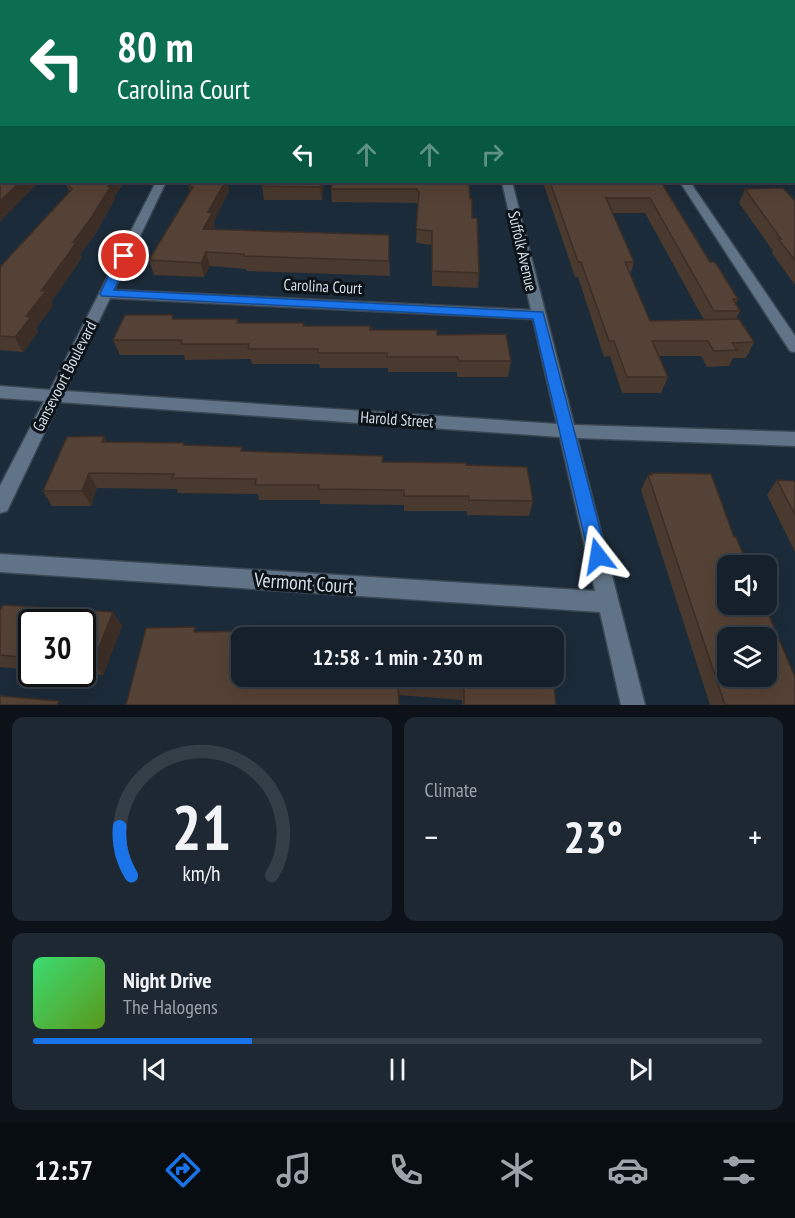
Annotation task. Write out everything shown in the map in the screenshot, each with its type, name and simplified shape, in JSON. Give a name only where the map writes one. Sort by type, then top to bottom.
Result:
[{"type":"street","name":"Gansevoort Boulevard","points":[[0,505],[161,183]]},
{"type":"street","name":"Suffolk Avenue","points":[[507,183],[633,705]]},
{"type":"street","points":[[686,183],[795,347]]},
{"type":"street","name":"Carolina Court","points":[[106,294],[538,315]]},
{"type":"street","name":"Harold Street","points":[[0,392],[568,431],[795,439]]},
{"type":"street","name":"Vermont Court","points":[[0,563],[609,602]]},
{"type":"building","points":[[0,183],[19,183],[0,201]]},
{"type":"building","points":[[66,183],[110,183],[108,186],[111,186],[73,242],[76,242],[71,250],[41,291],[46,291],[26,316],[31,317],[15,337],[0,336],[0,267],[72,189]]},
{"type":"building","points":[[191,183],[224,183],[208,212],[212,213],[203,229],[389,235],[389,261],[244,256],[244,254],[206,252],[201,263],[149,260],[193,187],[189,187]]},
{"type":"building","points":[[263,183],[321,183],[320,187],[262,186]]},
{"type":"building","points":[[332,183],[469,183],[472,218],[477,218],[479,273],[432,271],[432,231],[416,229],[419,192],[417,189],[331,189]]},
{"type":"building","points":[[550,183],[662,183],[710,262],[715,262],[738,299],[733,299],[740,311],[714,311],[650,198],[606,198],[634,262],[625,262],[650,321],[739,319],[754,342],[732,343],[737,350],[714,351],[708,341],[652,341],[668,377],[627,377],[614,341],[609,341],[581,262],[578,262]]},
{"type":"building","points":[[783,188],[795,201],[795,260],[778,239],[781,239],[745,189]]},
{"type":"building","points":[[125,315],[173,315],[172,319],[238,319],[237,323],[304,323],[303,326],[370,326],[370,330],[437,330],[437,335],[506,334],[511,361],[459,361],[458,357],[387,357],[387,353],[318,353],[318,349],[248,349],[249,344],[181,344],[182,340],[113,340]]},
{"type":"building","points":[[104,436],[102,442],[184,443],[183,445],[242,447],[241,451],[383,456],[382,462],[466,463],[466,465],[527,467],[533,501],[469,500],[469,496],[404,496],[404,490],[318,489],[319,485],[255,485],[256,479],[172,478],[174,474],[89,473],[82,491],[43,491],[67,437]]},
{"type":"building","points":[[651,473],[711,474],[734,537],[743,555],[717,555],[717,615],[769,615],[774,627],[717,627],[717,681],[648,475],[652,475]]},
{"type":"building","points":[[777,480],[795,481],[795,515]]},
{"type":"building","points":[[3,605],[66,609],[18,609],[18,657],[0,655],[0,611]]},
{"type":"building","points":[[96,611],[113,612],[96,654]]},
{"type":"building","points":[[195,627],[194,632],[231,631],[231,687],[398,687],[399,705],[126,705],[146,628]]},
{"type":"building","points":[[777,635],[795,677],[795,705],[725,705],[719,687],[777,687]]},
{"type":"building","points":[[464,687],[554,687],[556,705],[464,705]]},
{"type":"building","points":[[0,696],[59,701],[57,705],[0,705]]},
{"type":"route","points":[[124,256],[106,294],[538,315],[598,556]]}]
